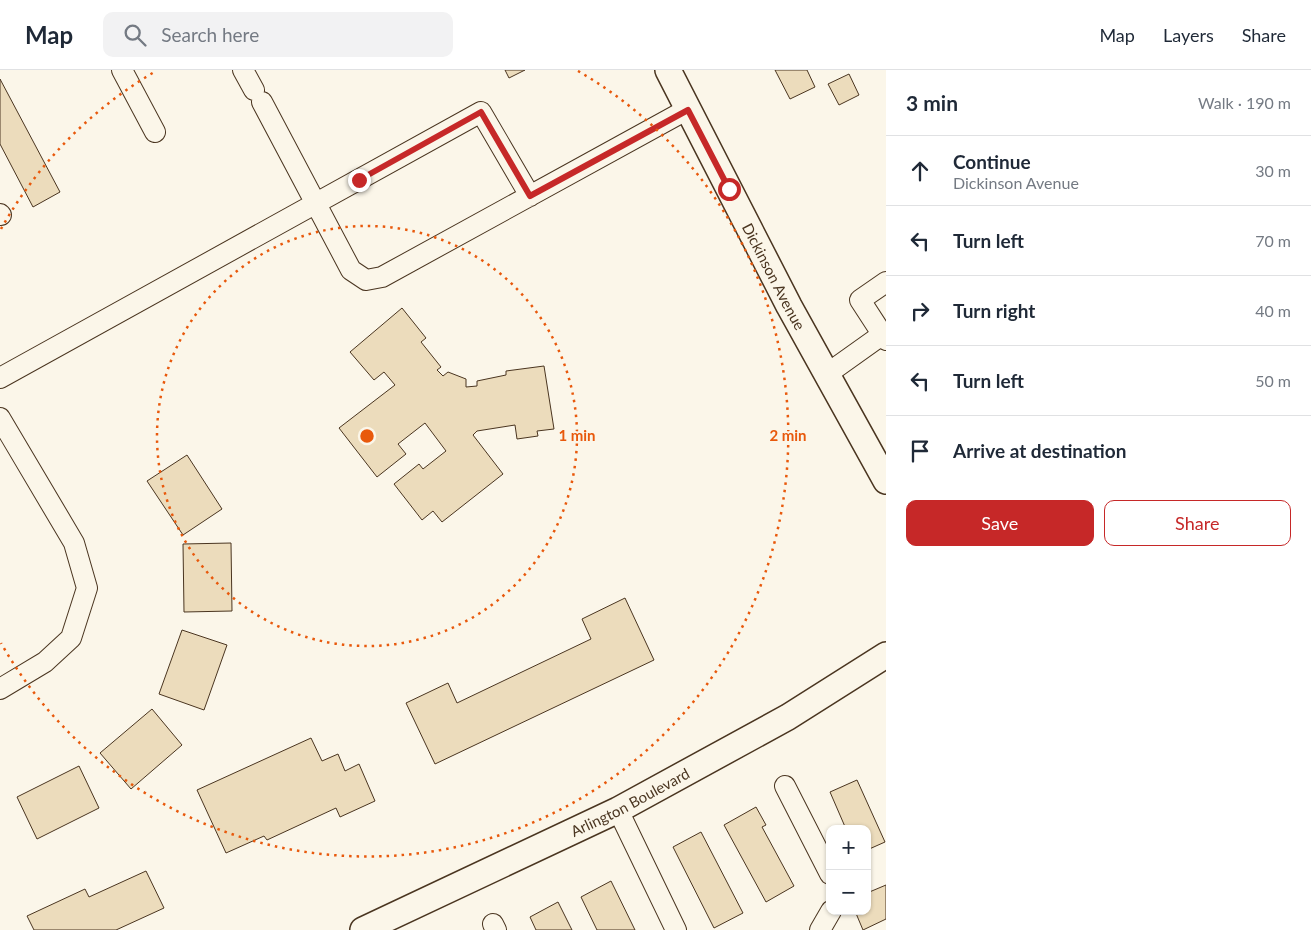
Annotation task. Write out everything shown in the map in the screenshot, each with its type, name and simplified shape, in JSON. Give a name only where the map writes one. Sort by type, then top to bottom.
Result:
[{"type":"main road","name":"Dickinson Avenue","points":[[668,70],[789,306],[886,481]]},
{"type":"main road","name":"Arlington Boulevard","points":[[363,930],[618,810],[788,717],[886,656]]},
{"type":"street","points":[[122,70],[155,132]]},
{"type":"street","points":[[243,70],[351,270],[366,280],[382,277],[688,110]]},
{"type":"street","points":[[0,378],[481,112],[530,196]]},
{"type":"street","points":[[827,374],[885,335],[860,300],[886,282]]},
{"type":"street","points":[[0,418],[74,543],[86,588],[71,638],[45,662],[0,689]]},
{"type":"street","points":[[785,786],[828,870]]},
{"type":"street","points":[[618,810],[676,930]]},
{"type":"street","points":[[820,930],[829,915]]},
{"type":"building","points":[[505,70],[525,70],[509,78]]},
{"type":"building","points":[[775,70],[807,70],[815,87],[790,99]]},
{"type":"building","points":[[849,74],[859,95],[839,105],[828,84]]},
{"type":"building","points":[[0,79],[60,192],[33,207],[0,144]]},
{"type":"building","points":[[402,308],[426,338],[421,342],[441,367],[437,370],[443,376],[448,372],[466,379],[466,387],[477,386],[477,381],[506,375],[506,371],[544,366],[554,429],[537,431],[538,436],[517,439],[515,425],[477,431],[473,435],[503,474],[442,522],[433,511],[422,520],[394,484],[419,464],[423,469],[446,451],[425,423],[398,444],[406,454],[377,477],[339,428],[395,385],[384,372],[374,380],[350,352]]},
{"type":"building","points":[[187,455],[222,509],[183,535],[147,481]]},
{"type":"building","points":[[231,543],[232,611],[184,612],[183,544]]},
{"type":"building","points":[[625,598],[654,660],[435,764],[406,703],[448,683],[457,703],[591,639],[582,619]]},
{"type":"building","points":[[182,630],[227,645],[204,710],[159,694]]},
{"type":"building","points":[[152,709],[182,745],[131,789],[100,753]]},
{"type":"building","points":[[311,738],[322,761],[338,754],[345,771],[359,764],[375,801],[340,817],[336,808],[267,840],[264,836],[226,853],[197,790]]},
{"type":"building","points":[[79,766],[99,808],[37,839],[17,797]]},
{"type":"building","points":[[857,780],[885,842],[871,848],[871,825],[844,825],[830,792]]},
{"type":"building","points":[[756,807],[766,825],[762,827],[794,886],[766,902],[724,825]]},
{"type":"building","points":[[701,832],[743,913],[714,928],[673,847]]},
{"type":"building","points":[[146,871],[164,908],[116,930],[34,930],[27,916],[85,889],[89,897]]},
{"type":"building","points":[[611,881],[635,930],[597,930],[581,897]]},
{"type":"building","points":[[886,885],[886,919],[863,930],[857,915],[871,915],[871,891]]},
{"type":"building","points":[[558,902],[572,930],[536,930],[530,917]]},
{"type":"route","points":[[359,180],[481,112],[530,196],[688,110],[729,189]]}]
